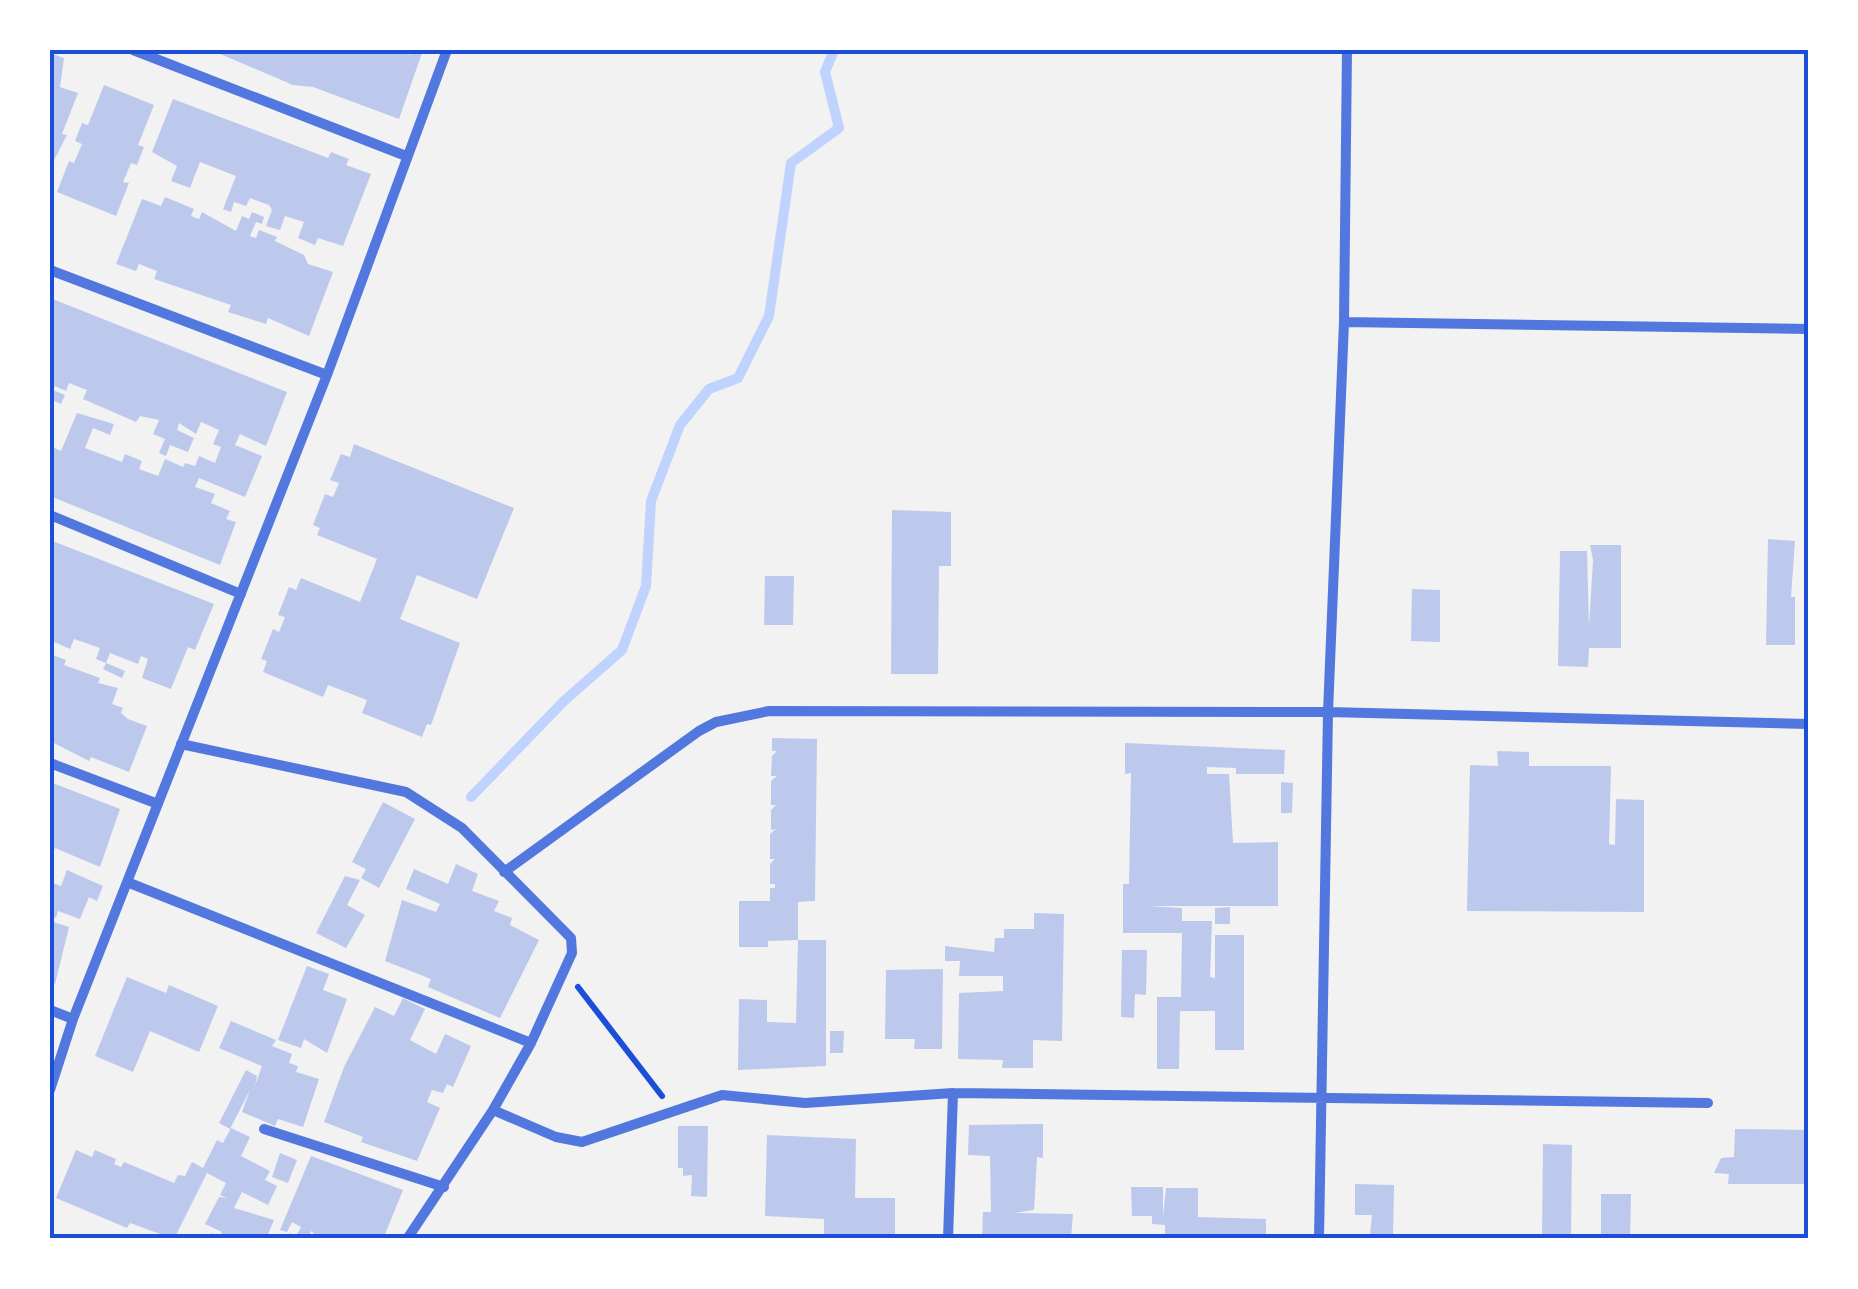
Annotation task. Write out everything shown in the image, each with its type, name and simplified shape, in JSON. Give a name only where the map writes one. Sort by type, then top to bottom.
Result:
[{"type":"street","points":[[133,50],[406,156]]},
{"type":"street","points":[[50,1090],[73,1020],[326,375],[447,50]]},
{"type":"street","points":[[1319,1239],[1328,712],[1344,322],[1347,50]]},
{"type":"street","points":[[50,270],[326,375]]},
{"type":"street","points":[[1344,322],[1808,329]]},
{"type":"street","points":[[50,516],[241,594]]},
{"type":"street","points":[[504,872],[699,731],[739,716],[770,711],[1328,712],[1808,724]]},
{"type":"street","points":[[181,744],[406,792],[462,828],[572,938],[566,970],[531,1043],[493,1110],[408,1239]]},
{"type":"street","points":[[50,763],[158,804]]},
{"type":"street","points":[[127,882],[531,1043]]},
{"type":"street","points":[[50,1010],[73,1020]]},
{"type":"street","points":[[948,1239],[953,1094]]},
{"type":"street","points":[[493,1110],[556,1137],[582,1142],[640,1126],[672,1109],[722,1095],[823,1102],[953,1094],[1708,1104]]},
{"type":"street","points":[[264,1129],[444,1187]]},
{"type":"path","points":[[566,970],[672,1109]]},
{"type":"building","points":[[211,50],[402,50],[410,55],[412,50],[423,50],[399,119],[313,87],[293,85]]},
{"type":"building","points":[[50,53],[64,58],[60,87],[78,93],[62,134],[67,135],[50,168]]},
{"type":"building","points":[[104,85],[154,105],[138,145],[144,147],[137,165],[131,163],[123,182],[129,183],[116,216],[57,192],[69,161],[74,163],[82,144],[75,141],[82,123],[88,125]]},
{"type":"building","points":[[173,99],[328,158],[331,152],[349,159],[346,165],[371,174],[343,246],[318,238],[315,245],[298,238],[304,222],[285,216],[280,230],[266,226],[272,210],[250,198],[246,206],[234,202],[231,212],[223,209],[236,176],[200,162],[190,188],[171,181],[177,166],[152,152]]},
{"type":"building","points":[[165,197],[194,209],[191,216],[199,219],[202,212],[236,231],[242,216],[249,219],[252,212],[264,217],[262,224],[256,222],[250,236],[256,238],[259,230],[277,237],[275,241],[304,255],[308,264],[333,272],[309,336],[268,318],[266,324],[228,312],[231,305],[154,279],[157,271],[139,264],[136,271],[116,264],[142,199],[161,206]]},
{"type":"building","points":[[50,298],[287,392],[266,446],[240,434],[235,445],[262,456],[245,497],[199,478],[195,487],[215,494],[211,503],[230,511],[226,519],[236,522],[220,565],[50,496],[50,446],[61,451],[77,413],[114,424],[110,435],[93,428],[85,448],[122,462],[125,454],[142,461],[139,469],[158,476],[165,459],[183,467],[185,463],[195,466],[199,456],[215,463],[221,447],[213,444],[219,430],[201,422],[196,434],[179,423],[177,430],[194,438],[188,452],[170,445],[166,456],[159,453],[165,439],[153,434],[159,420],[140,416],[136,422],[83,399],[87,390],[69,383],[66,391],[55,386],[53,390],[65,395],[61,404],[50,399]]},
{"type":"building","points":[[354,444],[514,508],[477,599],[417,575],[400,619],[460,643],[431,725],[427,724],[422,737],[362,713],[367,700],[328,685],[323,697],[263,672],[267,661],[261,659],[273,629],[279,632],[285,617],[278,615],[289,587],[296,590],[301,578],[360,602],[377,559],[317,535],[320,528],[313,525],[325,494],[333,497],[339,483],[330,480],[341,454],[350,457]]},
{"type":"building","points":[[892,510],[951,512],[951,566],[939,566],[938,674],[891,674]]},
{"type":"building","points":[[1768,539],[1795,541],[1791,597],[1795,597],[1795,645],[1766,645]]},
{"type":"building","points":[[50,540],[214,604],[195,650],[188,647],[171,689],[142,678],[148,659],[141,656],[138,664],[110,653],[106,663],[96,659],[100,648],[74,639],[70,649],[50,640]]},
{"type":"building","points":[[1590,545],[1621,545],[1621,648],[1589,648],[1588,667],[1558,666],[1560,551],[1587,551],[1589,627],[1593,560]]},
{"type":"building","points":[[765,576],[794,576],[793,625],[764,625]]},
{"type":"building","points":[[1412,589],[1440,590],[1440,642],[1411,641]]},
{"type":"building","points":[[50,654],[66,660],[64,665],[100,678],[98,683],[118,688],[112,704],[123,708],[121,713],[128,719],[147,726],[129,772],[91,757],[89,761],[50,741]]},
{"type":"building","points":[[106,663],[125,671],[122,678],[103,669]]},
{"type":"building","points":[[772,738],[817,739],[815,901],[798,902],[798,940],[768,941],[768,947],[739,947],[739,901],[770,901],[770,888],[775,888],[775,884],[770,884],[770,864],[775,859],[770,859],[770,834],[776,829],[771,830],[771,810],[776,805],[771,805],[771,781],[777,776],[771,776],[772,756],[777,751],[772,751]]},
{"type":"building","points":[[1125,743],[1285,750],[1284,774],[1236,774],[1236,768],[1207,767],[1207,774],[1229,774],[1233,843],[1278,842],[1278,906],[1148,906],[1182,908],[1182,921],[1212,921],[1210,977],[1215,978],[1215,935],[1244,935],[1244,1050],[1215,1050],[1215,1011],[1180,1011],[1179,1069],[1157,1069],[1157,997],[1181,997],[1182,933],[1123,933],[1123,884],[1129,884],[1131,773],[1125,774]]},
{"type":"building","points":[[1497,751],[1529,752],[1529,766],[1611,766],[1609,844],[1615,845],[1616,799],[1644,800],[1644,912],[1467,911],[1470,765],[1498,766]]},
{"type":"building","points":[[50,782],[120,809],[100,867],[55,848],[50,860]]},
{"type":"building","points":[[1281,782],[1293,783],[1292,813],[1281,813]]},
{"type":"building","points":[[383,802],[415,819],[379,888],[361,878],[366,869],[352,862]]},
{"type":"building","points":[[456,864],[478,874],[472,891],[499,901],[494,911],[512,918],[510,925],[539,940],[500,1018],[428,987],[431,979],[385,961],[402,900],[436,912],[440,904],[406,889],[414,869],[448,884]]},
{"type":"building","points":[[67,870],[103,886],[97,901],[89,897],[80,919],[58,911],[56,918],[50,916],[50,882],[61,886]]},
{"type":"building","points":[[345,876],[360,880],[347,905],[365,915],[346,948],[316,933]]},
{"type":"building","points":[[1230,907],[1230,924],[1215,924],[1215,908]]},
{"type":"building","points":[[1034,913],[1064,914],[1062,1041],[1033,1040],[1033,1068],[1002,1068],[1003,1060],[958,1059],[959,993],[1003,991],[1003,976],[959,976],[960,961],[945,961],[945,946],[994,952],[995,938],[1004,938],[1004,929],[1034,929]]},
{"type":"building","points":[[50,921],[69,927],[55,984],[50,982]]},
{"type":"building","points":[[798,940],[826,940],[826,1066],[738,1070],[739,999],[767,1000],[767,1022],[796,1023]]},
{"type":"building","points":[[1122,950],[1147,950],[1146,995],[1135,994],[1134,1018],[1121,1017]]},
{"type":"building","points":[[307,966],[329,974],[323,990],[347,999],[327,1053],[304,1039],[301,1048],[278,1040]]},
{"type":"building","points":[[943,969],[942,1049],[914,1049],[915,1039],[885,1039],[886,970]]},
{"type":"building","points":[[127,977],[166,993],[169,985],[218,1006],[199,1052],[150,1031],[133,1072],[95,1056]]},
{"type":"building","points":[[403,998],[425,1009],[410,1040],[436,1054],[445,1034],[471,1046],[453,1087],[447,1084],[443,1093],[432,1090],[427,1102],[440,1108],[417,1161],[361,1142],[363,1137],[324,1122],[344,1067],[375,1007],[394,1016]]},
{"type":"building","points":[[231,1021],[276,1040],[272,1046],[292,1054],[289,1063],[298,1066],[296,1072],[319,1079],[303,1127],[278,1119],[275,1126],[242,1112],[250,1090],[230,1129],[219,1123],[246,1070],[257,1076],[255,1086],[262,1066],[219,1048]]},
{"type":"building","points":[[830,1031],[844,1031],[843,1053],[830,1053]]},
{"type":"building","points":[[1043,1124],[1043,1158],[1037,1157],[1034,1210],[1014,1213],[1073,1214],[1071,1239],[982,1239],[983,1212],[991,1212],[990,1156],[968,1155],[969,1125]]},
{"type":"building","points":[[678,1126],[708,1126],[707,1197],[691,1196],[692,1175],[683,1176],[683,1168],[678,1168]]},
{"type":"building","points":[[231,1128],[250,1137],[241,1156],[270,1171],[265,1180],[277,1186],[268,1205],[242,1192],[234,1208],[274,1220],[266,1239],[209,1239],[211,1233],[219,1237],[222,1232],[205,1224],[219,1197],[227,1198],[220,1195],[226,1183],[207,1173],[174,1239],[130,1223],[127,1228],[56,1198],[76,1150],[92,1157],[95,1150],[116,1159],[114,1164],[121,1167],[124,1162],[174,1183],[178,1175],[185,1176],[192,1162],[203,1168],[217,1140],[223,1143]]},
{"type":"building","points":[[1735,1129],[1808,1130],[1808,1184],[1728,1184],[1729,1174],[1714,1173],[1721,1158],[1734,1157]]},
{"type":"building","points":[[767,1135],[856,1139],[855,1198],[895,1198],[895,1235],[824,1239],[824,1219],[765,1216]]},
{"type":"building","points":[[1543,1144],[1572,1145],[1571,1239],[1542,1239]]},
{"type":"building","points":[[280,1153],[297,1160],[288,1183],[272,1177]]},
{"type":"building","points":[[311,1156],[403,1190],[383,1239],[321,1239],[311,1231],[308,1239],[287,1239],[290,1233],[296,1236],[301,1227],[292,1222],[287,1232],[280,1230]]},
{"type":"building","points":[[1355,1184],[1394,1185],[1393,1239],[1370,1236],[1372,1215],[1355,1215]]},
{"type":"building","points":[[1131,1187],[1163,1187],[1163,1216],[1166,1188],[1198,1188],[1198,1217],[1266,1219],[1266,1239],[1165,1239],[1165,1225],[1152,1224],[1152,1216],[1132,1216]]},
{"type":"building","points":[[1601,1194],[1631,1194],[1630,1239],[1601,1239]]},
{"type":"waterway","points":[[471,797],[564,701],[622,650],[646,586],[651,501],[680,425],[709,389],[738,378],[769,316],[791,163],[839,128],[825,72],[834,50]]}]
